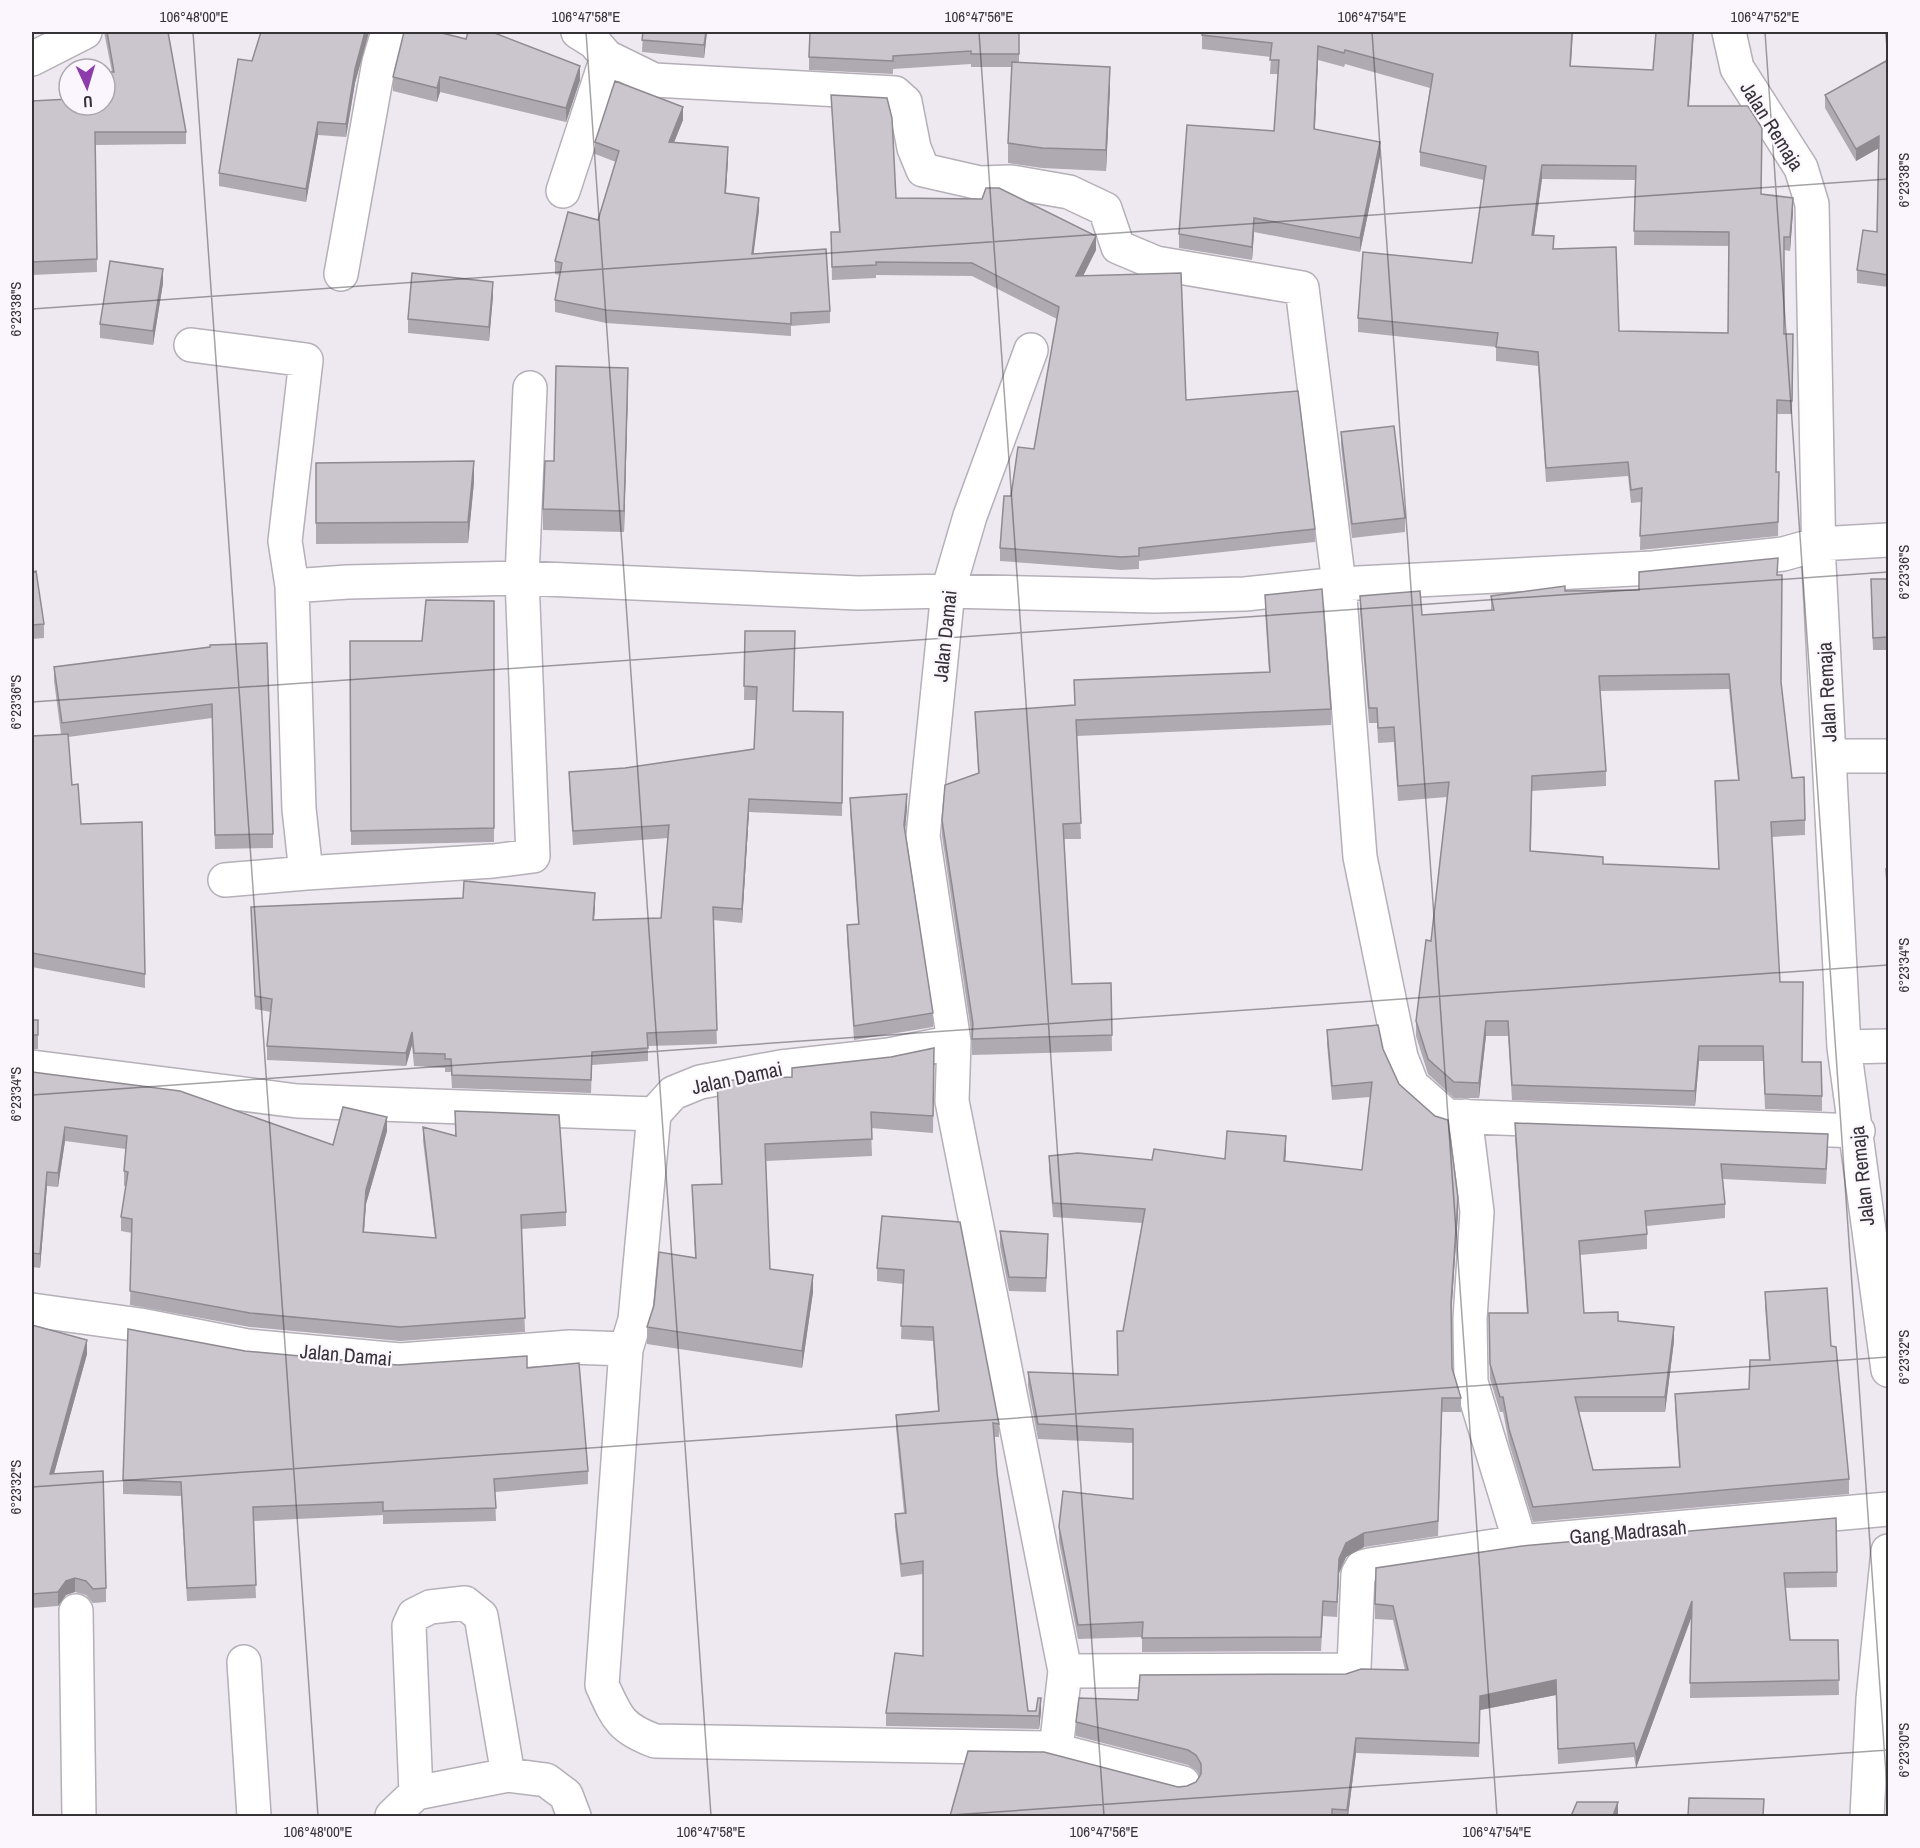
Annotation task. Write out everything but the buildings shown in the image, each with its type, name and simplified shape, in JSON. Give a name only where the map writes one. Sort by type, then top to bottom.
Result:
[{"type":"street","points":[[32,59],[85,32]]},
{"type":"street","points":[[341,274],[379,62],[388,32]]},
{"type":"street","points":[[578,32],[594,42],[608,57],[654,80],[895,93],[905,102],[914,148],[923,170],[980,183],[1011,182],[1069,192],[1105,209],[1118,247],[1156,263],[1302,288],[1339,584],[1360,857],[1401,1057],[1413,1085],[1431,1104],[1447,1116],[1858,1131]]},
{"type":"street","name":"Jalan Remaja","points":[[1729,32],[1737,68],[1801,168],[1812,204],[1819,544],[1844,1047],[1879,1250],[1880,1294],[1888,1370]]},
{"type":"street","points":[[563,191],[608,57]]},
{"type":"street","points":[[191,345],[306,360],[285,541],[292,586],[299,808],[306,873]]},
{"type":"street","name":"Jalan Damai","points":[[654,1114],[673,1093],[700,1082],[781,1067],[889,1055],[954,1042],[923,836],[948,591],[970,516],[1031,350]]},
{"type":"street","points":[[225,880],[493,861],[532,856],[522,578],[530,388]]},
{"type":"street","points":[[292,586],[346,582],[522,578],[846,592],[948,591],[1154,596],[1245,594],[1339,584],[1653,568],[1783,554],[1819,544],[1888,540]]},
{"type":"street","points":[[1831,756],[1888,756]]},
{"type":"street","points":[[954,1042],[952,1101],[1065,1671],[1056,1749]]},
{"type":"street","points":[[1844,1047],[1888,1046]]},
{"type":"street","points":[[32,1066],[297,1101],[654,1114],[635,1320],[626,1349],[602,1685],[612,1707],[629,1731],[655,1741],[1056,1749],[1184,1783]]},
{"type":"street","points":[[1465,1116],[1477,1212],[1470,1319],[1472,1382],[1520,1542]]},
{"type":"street","name":"Jalan Damai","points":[[32,1310],[140,1325],[247,1346],[399,1360],[570,1347],[626,1349]]},
{"type":"street","name":"Gang Madrasah","points":[[1065,1671],[1346,1670],[1354,1667],[1356,1660],[1358,1574],[1362,1568],[1369,1565],[1520,1542],[1888,1509]]},
{"type":"street","points":[[1867,1816],[1873,1699],[1888,1551]]},
{"type":"street","points":[[416,1793],[409,1626],[414,1615],[430,1607],[465,1603],[481,1616],[508,1775]]},
{"type":"street","points":[[76,1611],[79,1816]]},
{"type":"street","points":[[244,1662],[254,1816]]},
{"type":"street","points":[[392,1816],[416,1793],[508,1775],[546,1780],[566,1795],[574,1816]]}]
